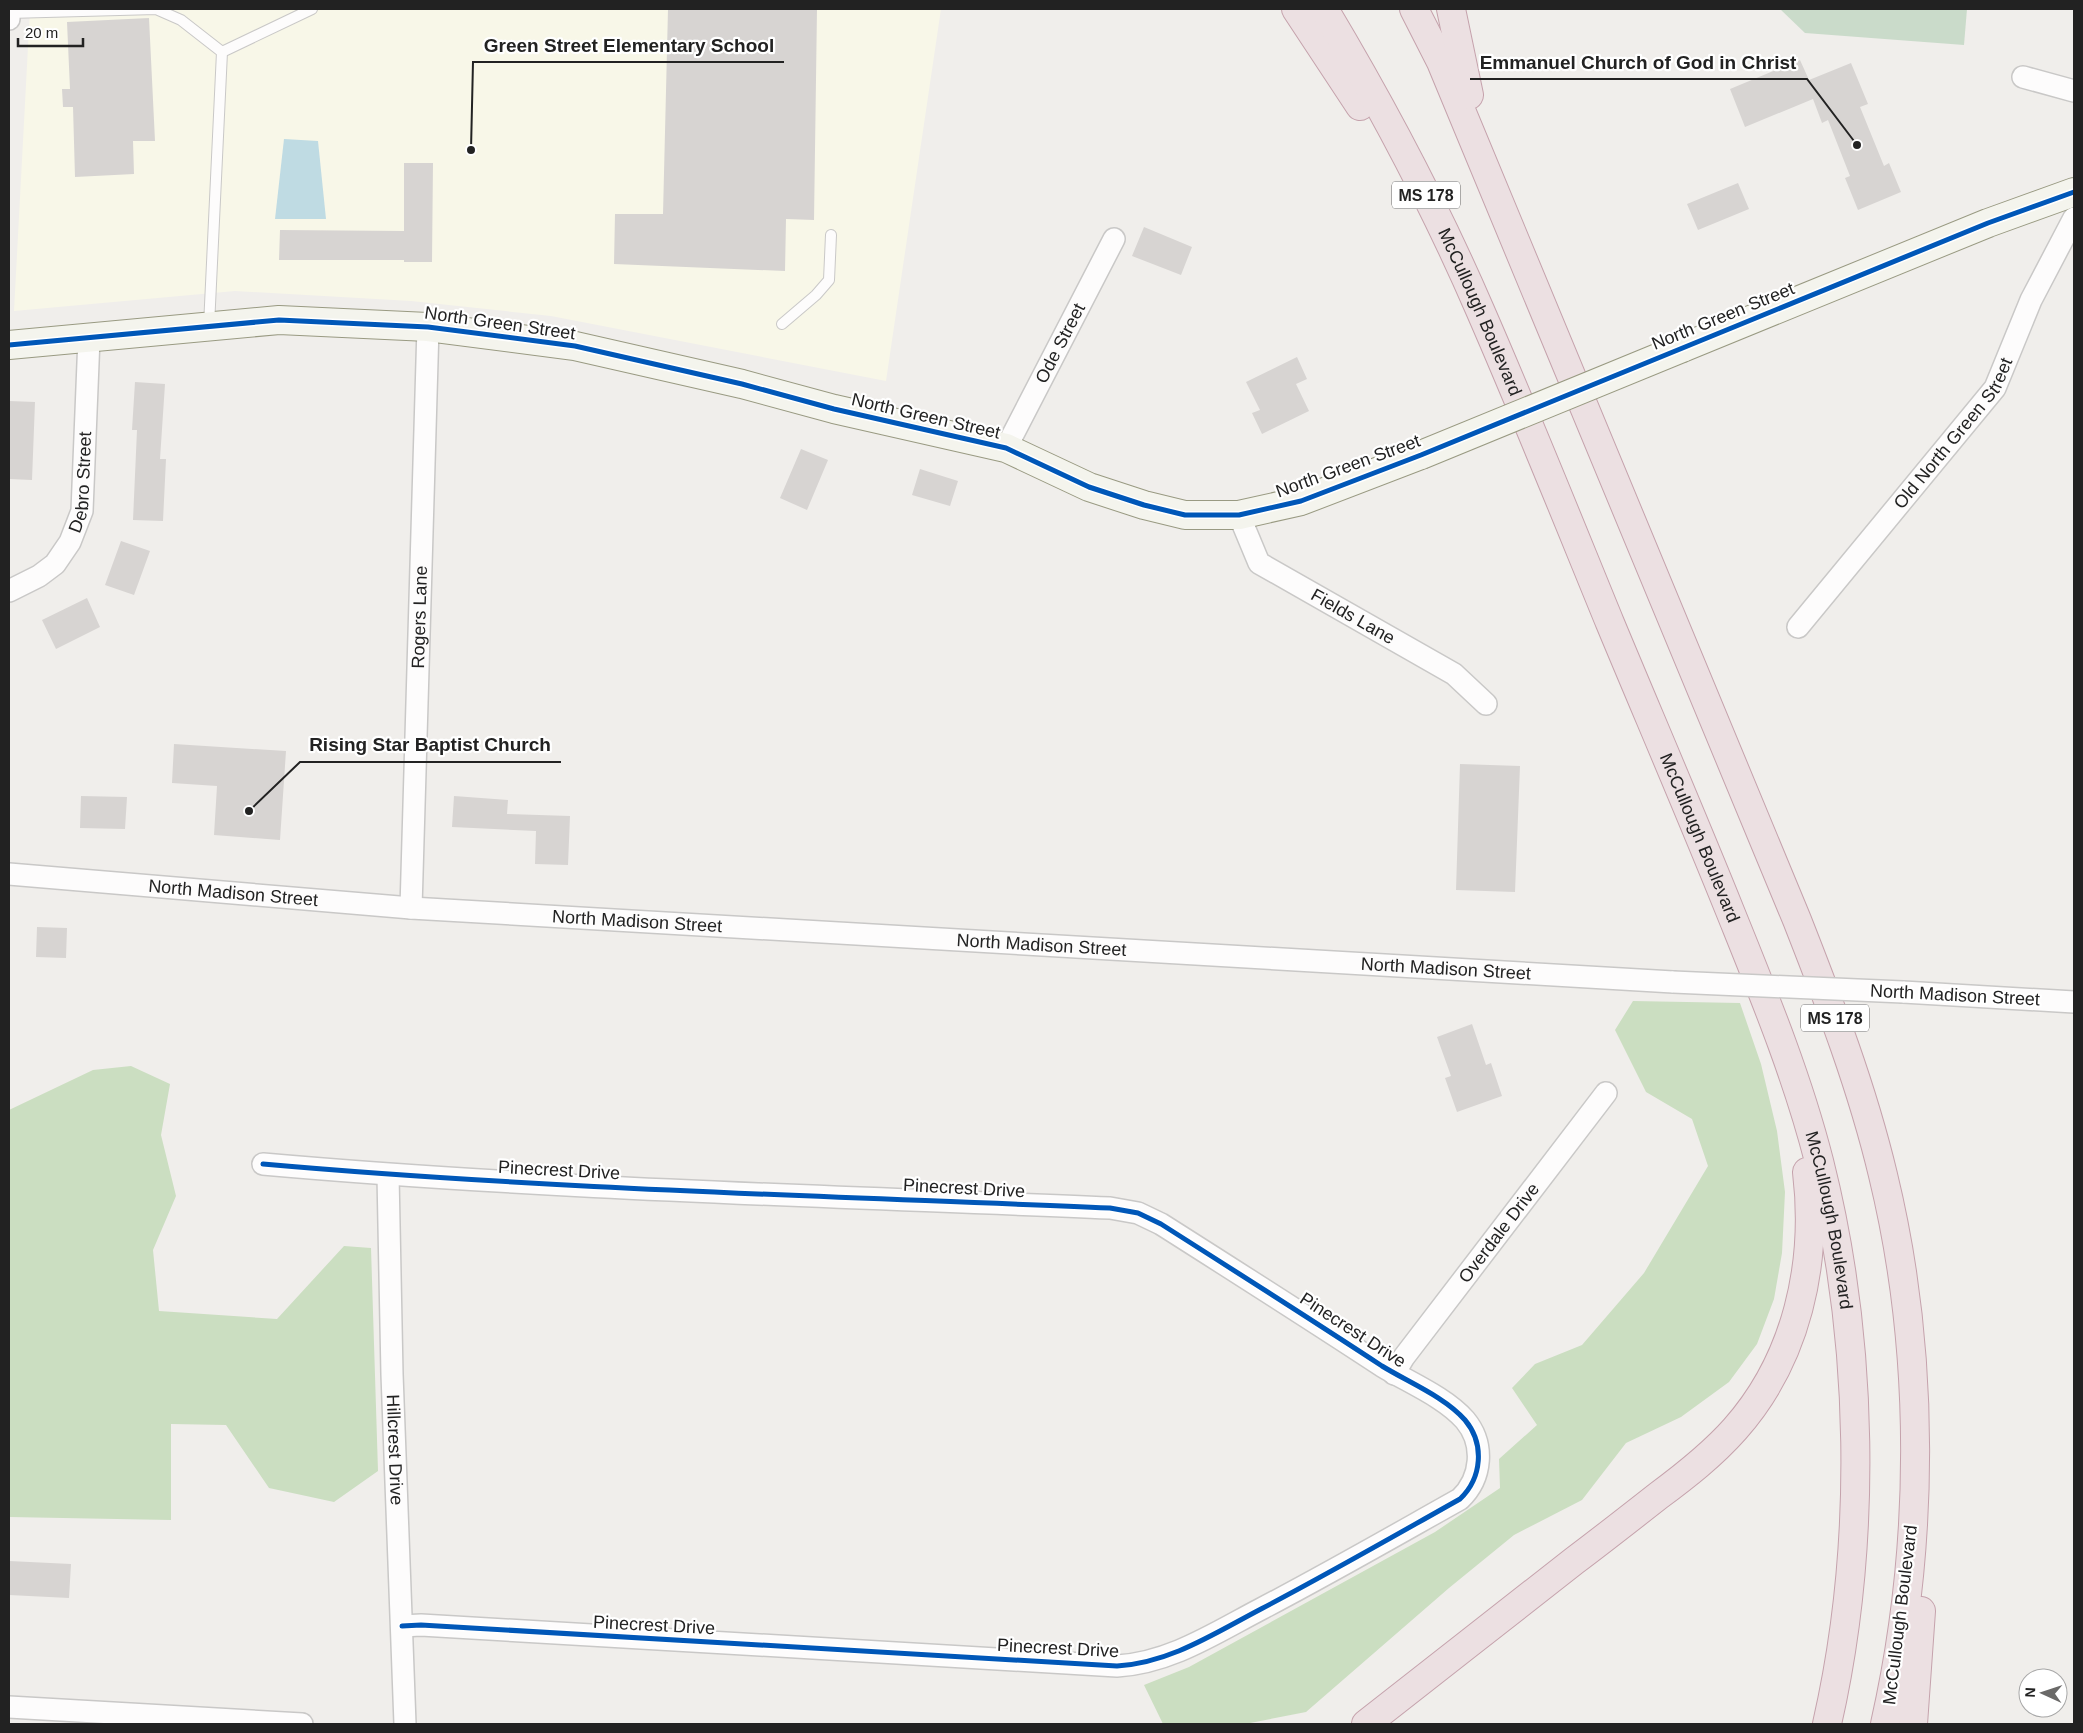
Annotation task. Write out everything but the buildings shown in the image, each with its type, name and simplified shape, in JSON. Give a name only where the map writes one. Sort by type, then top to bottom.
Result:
[{"type":"highway","points":[[1296,9],[1386,147],[1480,309]]},
{"type":"highway","name":"McCullough Boulevard","points":[[1324,9],[1392,129],[1431,205],[1480,309],[1771,1011],[1796,1084],[1819,1162],[1834,1234],[1846,1311],[1853,1392],[1855,1470],[1852,1548],[1844,1626],[1828,1724]]},
{"type":"highway","name":"McCullough Boulevard","points":[[1414,9],[1441,62],[1486,168],[1790,902],[1833,1012],[1864,1106],[1883,1175],[1896,1236],[1906,1310],[1912,1373],[1915,1446],[1910,1565],[1900,1640],[1885,1724]]},
{"type":"highway","points":[[1451,9],[1486,168]]},
{"type":"highway","points":[[1366,1724],[1684,1476],[1735,1429],[1756,1401],[1775,1371],[1789,1339],[1800,1305],[1807,1272],[1810,1233],[1807,1176],[1796,1084]]},
{"type":"highway","points":[[1913,1724],[1924,1536],[1915,1446]]},
{"type":"street","points":[[9,9],[9,19]]},
{"type":"street","points":[[2022,77],[2074,90]]},
{"type":"street","name":"North Green Street","points":[[9,345],[279,320],[428,326],[575,346],[742,384],[834,409],[1006,448],[1089,487],[1144,505],[1185,515],[1239,515],[1301,501],[1421,455],[1988,223],[2074,192]]},
{"type":"street","name":"Old North Green Street","points":[[1798,627],[1995,388],[2031,300],[2074,218]]},
{"type":"street","name":"Ode Street","points":[[1006,448],[1114,239]]},
{"type":"street","name":"Rogers Lane","points":[[411,908],[428,326]]},
{"type":"street","name":"Debro Street","points":[[9,591],[40,576],[55,564],[70,542],[82,511],[89,338]]},
{"type":"street","name":"Fields Lane","points":[[1239,515],[1259,563],[1454,674],[1486,704]]},
{"type":"street","name":"North Madison Street","points":[[9,874],[411,908],[1674,982],[2074,1002]]},
{"type":"street","name":"Overdale Drive","points":[[1394,1374],[1404,1357],[1606,1093]]},
{"type":"street","name":"Pinecrest Drive","points":[[263,1164],[388,1175],[1124,1210],[1138,1213],[1161,1224],[1394,1374],[1450,1407],[1465,1420],[1477,1444],[1478,1462],[1475,1480],[1460,1499],[1320,1578],[1179,1652],[1150,1662],[1117,1666],[431,1626],[402,1626]]},
{"type":"street","name":"Hillcrest Drive","points":[[388,1175],[392,1374],[405,1724]]},
{"type":"street","points":[[9,1707],[302,1724]]},
{"type":"lane","points":[[9,13],[156,9],[181,20],[222,52]]},
{"type":"lane","points":[[222,52],[312,9]]},
{"type":"lane","points":[[210,327],[210,278],[222,52]]},
{"type":"lane","points":[[782,324],[816,295],[829,280],[831,235]]},
{"type":"shaded area","points":[[30,9],[941,9],[886,381],[551,316],[411,301],[235,291],[14,311]]},
{"type":"green space","points":[[1780,9],[1967,9],[1964,45],[1805,33]]},
{"type":"green space","points":[[1633,1001],[1740,1003],[1761,1064],[1777,1131],[1785,1192],[1782,1253],[1774,1299],[1757,1344],[1729,1382],[1681,1417],[1626,1443],[1582,1500],[1514,1535],[1449,1588],[1306,1712],[1245,1724],[1163,1724],[1144,1685],[1189,1667],[1435,1532],[1500,1488],[1499,1459],[1537,1425],[1512,1388],[1535,1364],[1582,1345],[1644,1273],[1708,1166],[1692,1119],[1646,1092],[1615,1030]]},
{"type":"green space","points":[[131,1066],[170,1084],[161,1135],[176,1196],[153,1250],[159,1311],[277,1319],[344,1246],[371,1248],[378,1471],[334,1502],[269,1488],[226,1425],[171,1424],[171,1520],[9,1517],[9,1110],[93,1070]]},
{"type":"water","points":[[284,139],[318,141],[326,219],[275,219]]},
{"type":"cycle path","points":[[9,345],[279,320],[428,327],[575,346],[742,384],[834,409],[1006,448],[1089,487],[1144,505],[1185,515],[1239,515],[1301,501],[1421,455],[1988,223],[2074,192]]},
{"type":"cycle path","points":[[263,1164],[369,1173],[581,1186],[1110,1208],[1138,1213],[1161,1224],[1382,1366],[1447,1404],[1465,1420],[1476,1440],[1478,1450],[1477,1471],[1467,1491],[1460,1499],[1336,1569],[1209,1637],[1174,1653],[1137,1664],[1117,1666],[421,1625],[402,1626]]},
{"type":"place","name":"Emmanuel Church of God in Christ","points":[[1857,145]]},
{"type":"place","name":"Green Street Elementary School","points":[[471,150]]},
{"type":"place","name":"Rising Star Baptist Church","points":[[249,811]]}]
